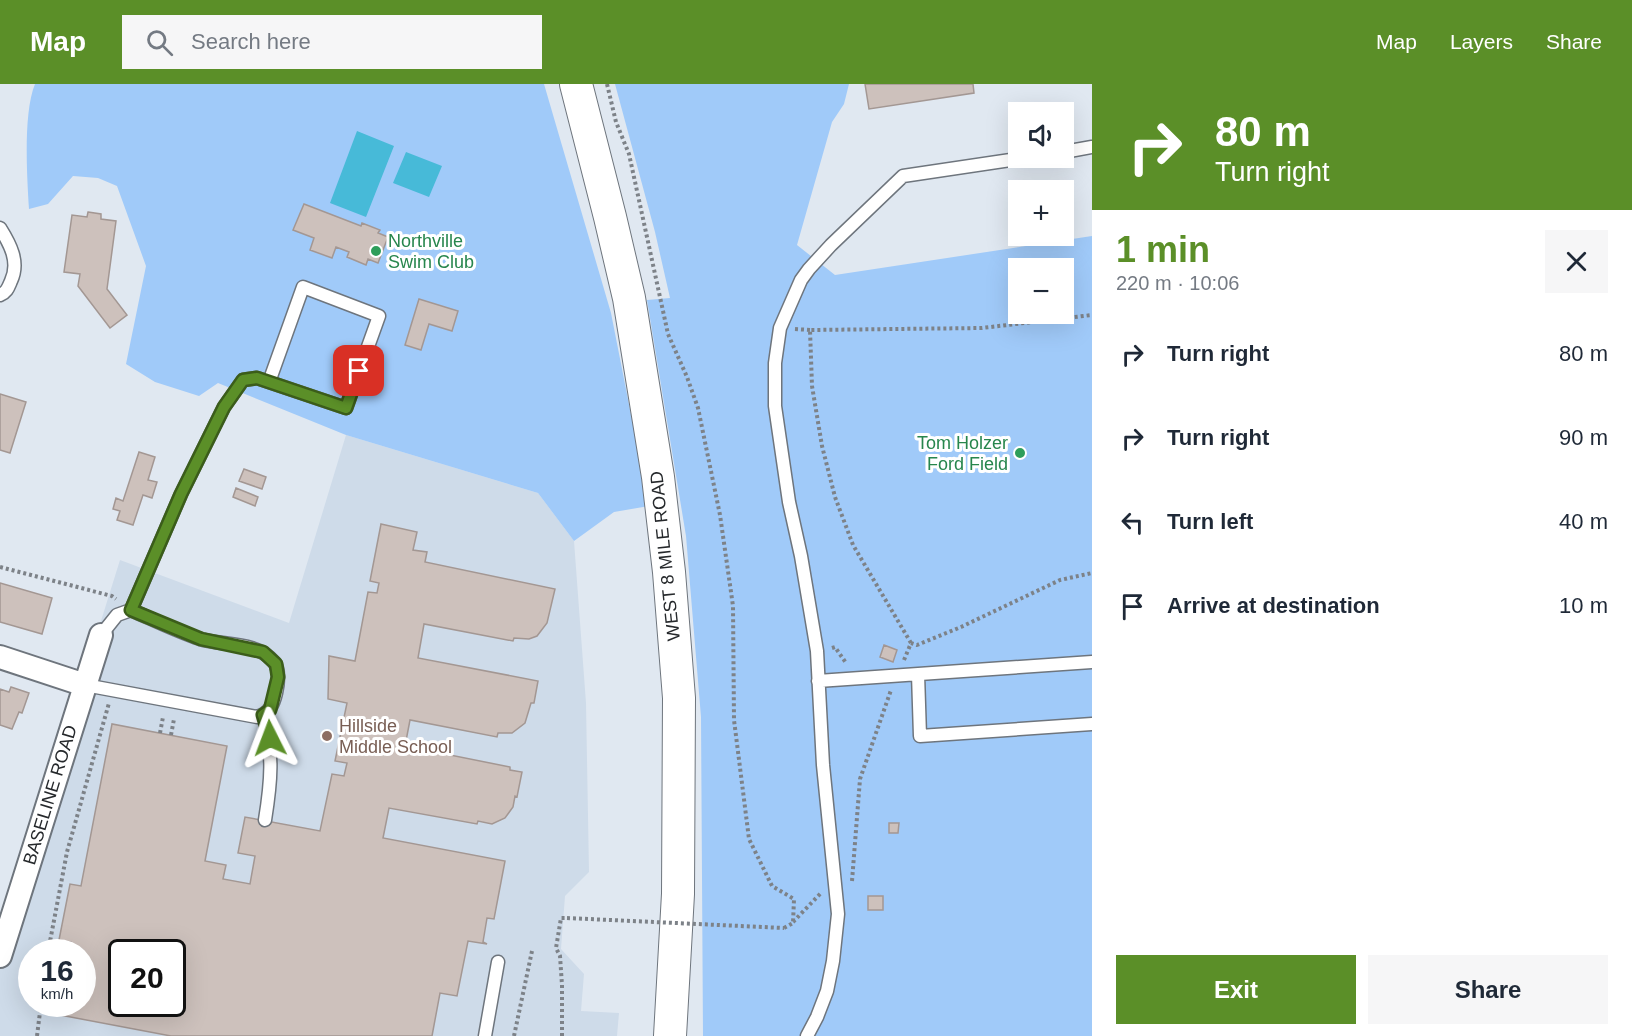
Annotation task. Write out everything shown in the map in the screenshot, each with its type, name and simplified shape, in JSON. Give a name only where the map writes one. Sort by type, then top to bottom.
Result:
[{"type":"main road","name":"WEST 8 MILE ROAD","points":[[576,84],[629,298],[658,477],[669,572],[679,698],[678,894],[670,1036]]},
{"type":"street","name":"BASELINE ROAD","points":[[0,956],[101,635]]},
{"type":"street","points":[[0,657],[84,686]]},
{"type":"lane","points":[[1074,150],[1092,147]]},
{"type":"lane","points":[[807,1036],[827,990],[838,914],[822,765],[817,651],[787,490],[775,406],[773,385],[777,344],[787,311],[801,280],[809,269],[903,176],[1008,160]]},
{"type":"lane","points":[[0,228],[12,246],[16,272],[6,292],[0,295]]},
{"type":"lane","points":[[131,610],[181,494],[224,407],[243,380],[257,378],[346,408],[379,316],[303,287],[269,382]]},
{"type":"lane","points":[[84,686],[245,716],[257,717],[270,710],[278,677],[276,664],[263,652],[201,639],[131,610],[117,615],[101,635]]},
{"type":"lane","points":[[818,681],[1092,662]]},
{"type":"lane","points":[[918,674],[920,736],[1092,724]]},
{"type":"lane","points":[[263,715],[270,738],[271,756],[271,784],[265,820]]},
{"type":"lane","points":[[485,1036],[498,962]]},
{"type":"path","points":[[562,1036],[560,956],[556,948],[561,918],[784,928],[793,923],[794,899],[772,886],[749,839],[734,720],[733,606],[720,515],[701,419],[687,377],[668,334],[629,154],[616,122],[608,84]]},
{"type":"path","points":[[1092,315],[982,328],[810,330],[812,386],[822,446],[835,497],[854,545],[911,643],[917,645],[961,627],[1060,580],[1092,573]]},
{"type":"path","points":[[0,567],[112,596],[131,610]]},
{"type":"path","points":[[904,661],[911,643]]},
{"type":"path","points":[[817,651],[835,647],[844,663],[854,666]]},
{"type":"path","points":[[852,889],[860,779],[892,688]]},
{"type":"path","points":[[50,939],[67,852],[112,691]]},
{"type":"path","points":[[160,733],[163,717]]},
{"type":"path","points":[[171,735],[174,719]]},
{"type":"path","points":[[514,1036],[532,951]]},
{"type":"path","points":[[37,1036],[39,1017]]},
{"type":"shaded area","points":[[35,84],[544,84],[611,313],[649,506],[614,512],[574,541],[538,493],[346,435],[218,383],[199,396],[155,382],[126,364],[146,266],[117,186],[98,178],[73,176],[48,204],[29,209],[27,128]]},
{"type":"shaded area","points":[[615,84],[849,84],[844,104],[832,122],[797,245],[835,275],[1026,246],[1074,246],[1074,239],[1092,236],[1092,1036],[703,1036],[701,717],[686,536],[647,300],[670,298],[655,232]]},
{"type":"shaded area","points":[[357,131],[394,146],[366,217],[330,203]]},
{"type":"shaded area","points":[[406,152],[442,166],[429,197],[393,183]]},
{"type":"shaded area","name":"Hillside Middle School","points":[[346,435],[538,493],[574,541],[586,703],[589,872],[565,896],[561,949],[584,974],[581,1011],[619,1013],[617,1036],[0,1036],[0,945],[120,560],[289,623]]},
{"type":"building","points":[[865,84],[973,84],[974,93],[869,109]]},
{"type":"building","points":[[304,204],[361,226],[362,223],[380,230],[378,233],[388,237],[378,263],[368,259],[366,265],[347,257],[349,252],[336,247],[332,258],[310,250],[314,238],[293,230]]},
{"type":"building","points":[[88,212],[101,214],[101,219],[116,221],[107,289],[127,315],[110,328],[78,286],[80,274],[64,272],[72,215],[87,217]]},
{"type":"building","points":[[419,299],[458,311],[452,331],[429,324],[421,350],[405,345]]},
{"type":"building","points":[[0,394],[26,402],[10,453],[0,450]]},
{"type":"building","points":[[139,452],[155,457],[148,480],[157,482],[152,498],[143,495],[133,525],[117,520],[120,511],[113,509],[116,498],[123,501]]},
{"type":"building","points":[[244,469],[266,477],[262,489],[239,481]]},
{"type":"building","points":[[236,488],[258,497],[255,506],[233,497]]},
{"type":"building","points":[[381,524],[417,532],[413,550],[427,552],[425,562],[555,589],[547,623],[537,636],[529,639],[514,638],[513,641],[424,624],[418,658],[538,681],[534,703],[531,703],[525,723],[512,733],[498,733],[497,737],[410,720],[405,746],[510,767],[510,770],[522,772],[513,807],[505,818],[492,824],[478,821],[477,824],[389,808],[383,838],[505,861],[494,919],[487,918],[483,942],[487,944],[468,941],[457,996],[440,993],[432,1036],[171,1036],[71,1017],[96,1017],[96,939],[59,939],[70,884],[81,886],[112,724],[227,746],[205,861],[226,865],[223,879],[250,884],[255,856],[238,853],[245,817],[320,831],[332,774],[344,776],[347,763],[335,761],[347,703],[328,699],[329,656],[355,661],[368,592],[377,593],[379,583],[370,581]]},
{"type":"building","points":[[0,583],[52,598],[42,634],[0,622]]},
{"type":"building","points":[[884,645],[897,650],[893,662],[880,657]]},
{"type":"building","points":[[11,687],[29,693],[22,713],[19,712],[12,729],[0,725],[0,689],[9,692]]},
{"type":"building","points":[[889,823],[899,823],[898,833],[889,833]]},
{"type":"building","points":[[868,896],[883,896],[883,910],[868,910]]},
{"type":"place","name":"Northville Swim Club","points":[[376,251]]},
{"type":"place","name":"Tom Holzer Ford Field","points":[[1020,453]]},
{"type":"place","name":"Hillside Middle School","points":[[327,736]]},
{"type":"route","points":[[270,738],[263,715],[270,710],[278,677],[276,664],[263,652],[201,639],[131,610],[181,494],[224,407],[243,380],[257,378],[346,408],[359,371]]}]
